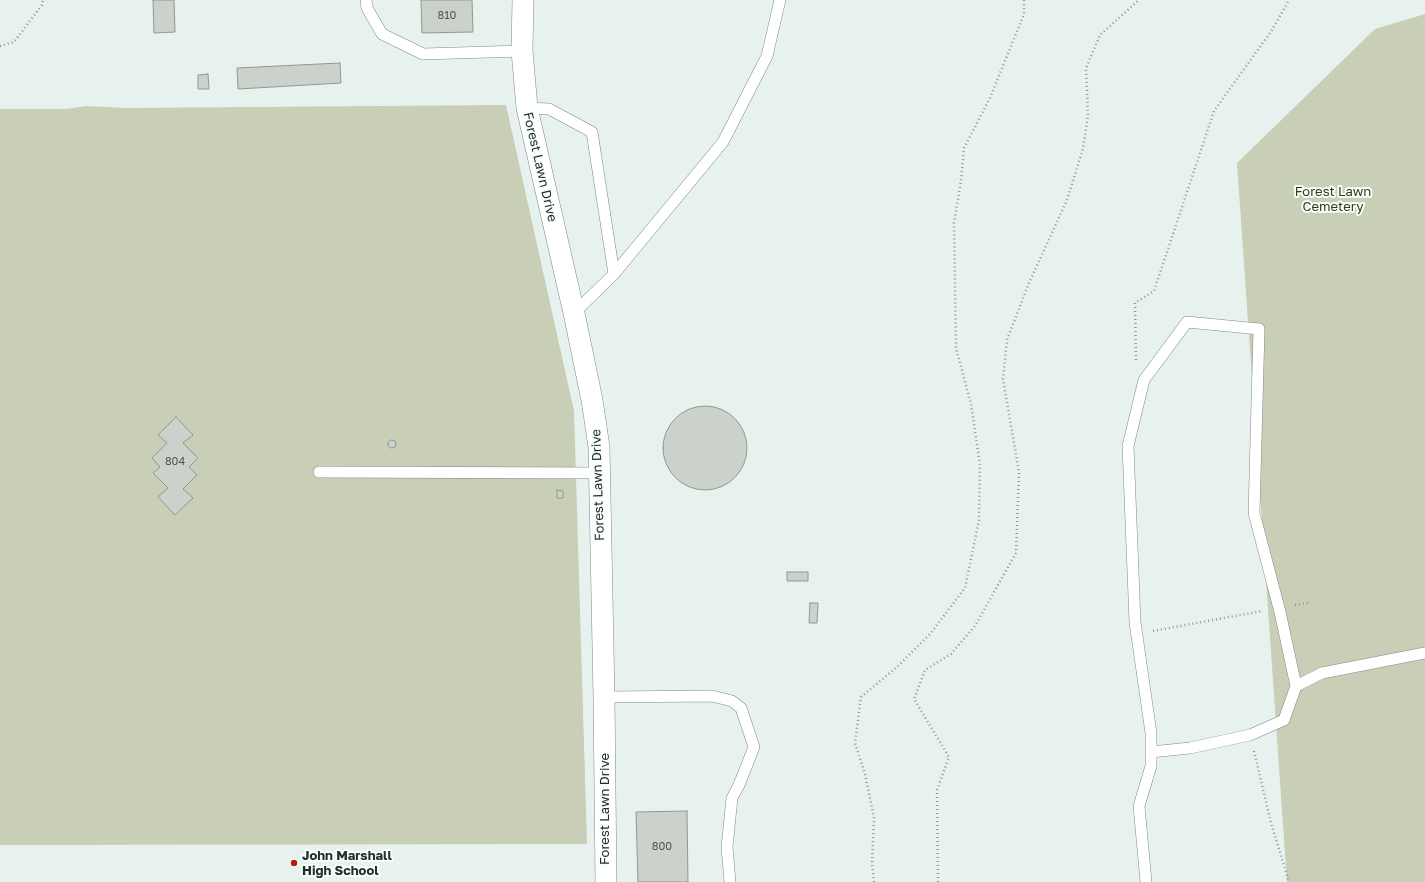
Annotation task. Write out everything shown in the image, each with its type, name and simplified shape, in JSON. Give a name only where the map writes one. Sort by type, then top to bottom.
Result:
[{"type":"street","name":"Forest Lawn Drive","points":[[523,0],[522,51],[527,108],[574,314],[597,428],[600,473],[606,882]]},
{"type":"lane","points":[[366,0],[366,8],[382,34],[422,54],[522,51]]},
{"type":"lane","points":[[574,314],[614,274],[723,142],[766,56],[780,0]]},
{"type":"lane","points":[[527,108],[549,109],[592,132],[614,274]]},
{"type":"lane","points":[[1146,882],[1139,806],[1151,766],[1151,752],[1151,733],[1135,622],[1128,446],[1144,380],[1186,322],[1259,329],[1254,513],[1279,608],[1296,686],[1284,720],[1250,735],[1190,748],[1151,752]]},
{"type":"lane","points":[[319,472],[600,473]]},
{"type":"lane","points":[[1296,686],[1322,673],[1425,653]]},
{"type":"lane","points":[[604,697],[712,696],[732,701],[741,708],[754,747],[739,785],[732,798],[727,847],[730,882]]},
{"type":"path","points":[[0,46],[14,42],[42,5],[43,0]]},
{"type":"path","points":[[874,882],[872,864],[874,818],[865,774],[855,744],[861,697],[897,667],[930,634],[965,588],[979,520],[980,465],[971,404],[956,348],[954,224],[961,181],[964,148],[990,98],[1024,14],[1024,0]]},
{"type":"path","points":[[938,882],[937,790],[949,757],[914,699],[926,670],[951,654],[975,626],[1016,553],[1019,472],[1003,379],[1007,340],[1029,283],[1067,200],[1084,149],[1088,115],[1086,68],[1100,34],[1139,0]]},
{"type":"path","points":[[1136,367],[1135,303],[1154,291],[1214,111],[1272,30],[1289,0]]},
{"type":"path","points":[[1137,633],[1308,603]]},
{"type":"path","points":[[1250,735],[1271,823],[1289,882]]},
{"type":"green space","name":"Forest Lawn Cemetery","points":[[1425,14],[1425,882],[1287,882],[1237,163],[1375,29]]},
{"type":"green space","points":[[506,105],[574,411],[587,844],[0,845],[0,109],[67,109],[86,106],[125,108]]},
{"type":"building","points":[[153,0],[174,0],[175,32],[154,33]]},
{"type":"building","points":[[421,0],[472,0],[473,32],[422,33]]},
{"type":"building","points":[[340,63],[341,83],[238,89],[237,68]]},
{"type":"building","points":[[208,74],[209,89],[198,89],[198,75]]},
{"type":"building","points":[[697,406],[713,406],[729,413],[740,424],[747,440],[747,456],[744,464],[735,478],[729,483],[713,490],[697,490],[681,483],[670,472],[663,456],[663,440],[670,424],[681,413]]},
{"type":"building","points":[[176,417],[193,435],[183,443],[198,458],[189,467],[197,475],[183,489],[193,498],[175,515],[158,497],[168,488],[153,473],[160,467],[152,458],[167,443],[158,435]]},
{"type":"building","points":[[390,440],[394,440],[396,444],[394,448],[390,448],[388,446],[388,442]]},
{"type":"building","points":[[557,490],[563,491],[563,498],[557,498]]},
{"type":"building","points":[[787,572],[808,572],[808,581],[787,581]]},
{"type":"building","points":[[810,603],[818,603],[817,623],[809,623]]},
{"type":"building","points":[[687,811],[688,882],[638,882],[636,812]]},
{"type":"place","name":"John Marshall High School","points":[[294,863]]}]
